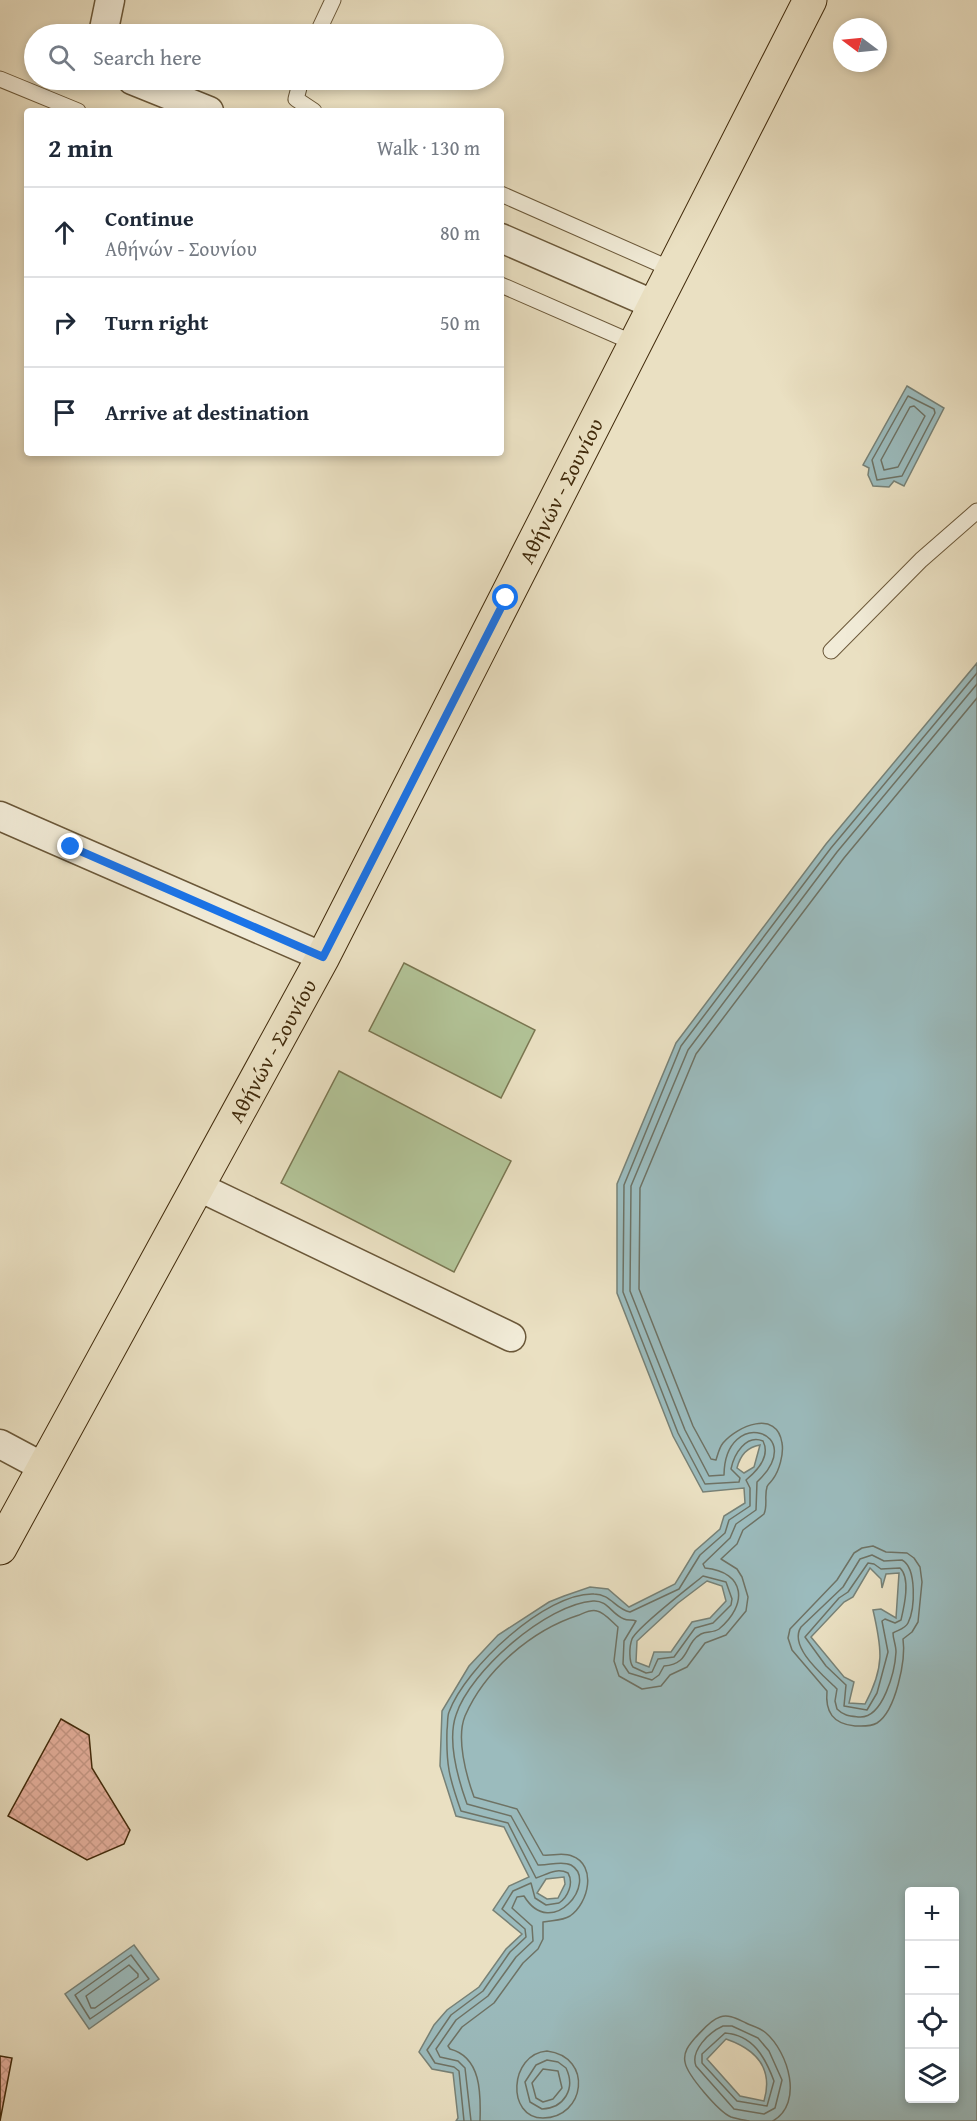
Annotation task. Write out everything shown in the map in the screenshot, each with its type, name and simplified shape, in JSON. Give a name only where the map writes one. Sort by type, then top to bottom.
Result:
[{"type":"main road","name":"Αθήνών - Σουνίου","points":[[0,1548],[323,957],[810,0]]},
{"type":"street","points":[[105,24],[110,0]]},
{"type":"street","points":[[157,90],[202,108]]},
{"type":"street","points":[[504,239],[655,306]]},
{"type":"street","points":[[0,816],[323,957]]},
{"type":"street","points":[[199,1187],[512,1337]]},
{"type":"street","points":[[0,1444],[45,1468]]},
{"type":"lane","points":[[322,24],[333,0]]},
{"type":"lane","points":[[0,79],[24,89]]},
{"type":"lane","points":[[27,90],[71,108]]},
{"type":"lane","points":[[298,90],[296,99],[310,108]]},
{"type":"lane","points":[[504,196],[673,270]]},
{"type":"lane","points":[[504,286],[636,344]]},
{"type":"lane","points":[[831,651],[921,560],[977,511]]},
{"type":"green space","points":[[404,963],[535,1030],[501,1098],[369,1031]]},
{"type":"green space","points":[[339,1071],[511,1161],[454,1272],[281,1183]]},
{"type":"water","points":[[907,386],[944,408],[904,486],[894,481],[889,487],[873,486],[868,475],[869,468],[863,465]]},
{"type":"water","points":[[977,663],[977,2121],[456,2121],[458,2118],[453,2073],[432,2069],[419,2052],[434,2025],[447,2010],[479,1987],[506,1949],[522,1934],[493,1910],[509,1886],[529,1877],[504,1827],[456,1816],[440,1766],[442,1711],[469,1666],[498,1635],[549,1602],[590,1587],[608,1589],[629,1607],[675,1584],[695,1551],[720,1529],[724,1516],[745,1503],[744,1488],[703,1492],[673,1436],[617,1293],[617,1184],[676,1043],[826,844]],"holes":[[[760,1445],[754,1467],[744,1473],[737,1468],[742,1456],[751,1448]],[[870,1568],[881,1579],[882,1588],[886,1574],[899,1573],[896,1618],[881,1609],[873,1610],[880,1658],[876,1679],[865,1704],[849,1703],[854,1682],[844,1677],[811,1637],[844,1602],[853,1597]],[[707,1581],[722,1586],[726,1601],[710,1618],[692,1622],[671,1652],[654,1652],[649,1667],[636,1662],[637,1641],[678,1603]],[[564,1877],[565,1884],[558,1898],[547,1899],[537,1893],[546,1879]],[[726,2039],[746,2048],[760,2061],[764,2069],[766,2078],[764,2101],[740,2096],[707,2059]]]},
{"type":"water","points":[[134,1945],[159,1979],[89,2029],[65,1994]]},
{"type":"building","points":[[61,1719],[89,1735],[92,1768],[130,1830],[124,1844],[87,1860],[8,1816]]},
{"type":"building","points":[[0,2056],[12,2058],[0,2121]]},
{"type":"route","points":[[71,847],[323,957],[506,598]]}]
